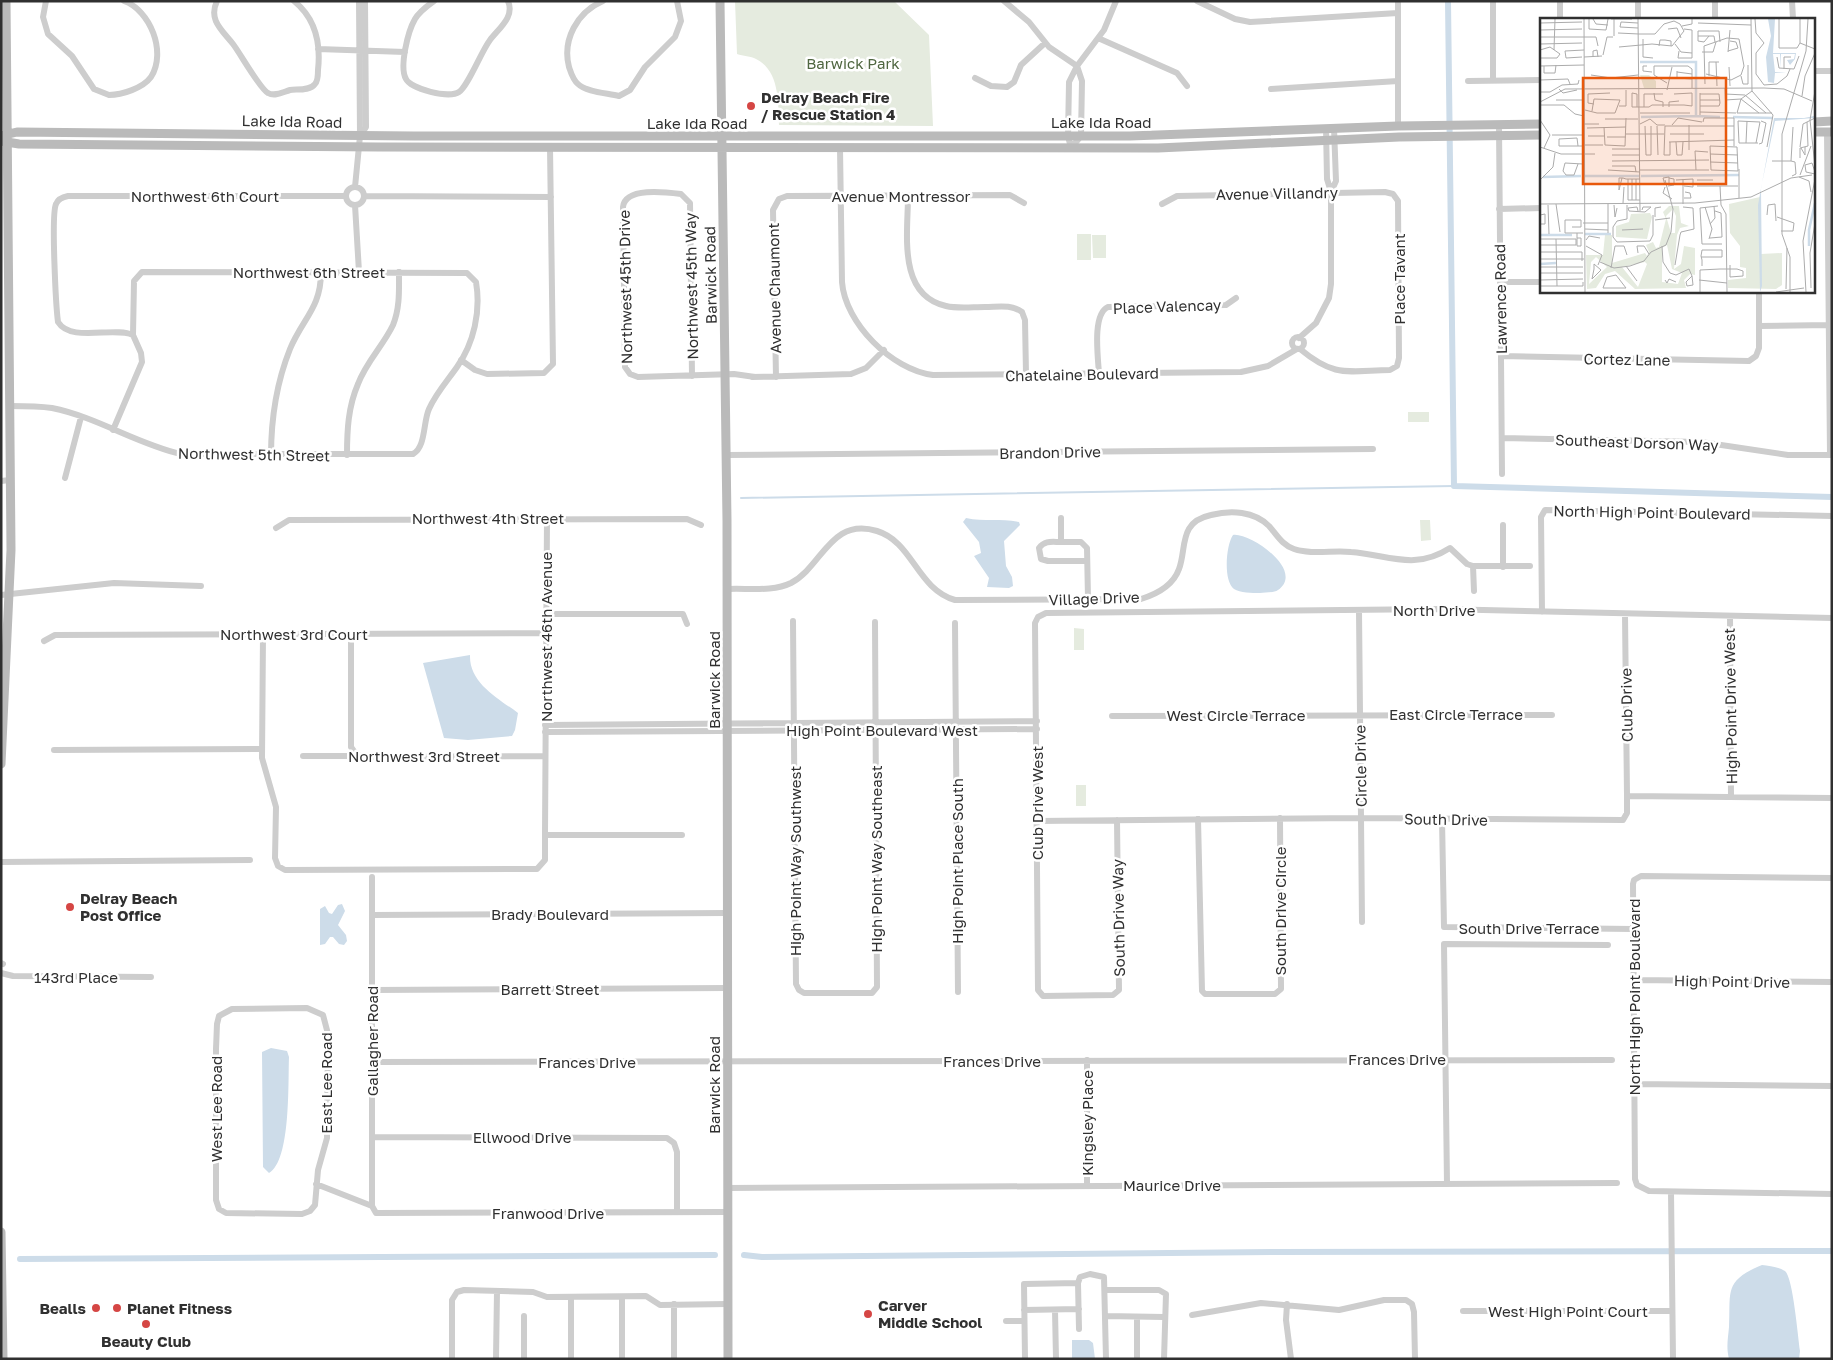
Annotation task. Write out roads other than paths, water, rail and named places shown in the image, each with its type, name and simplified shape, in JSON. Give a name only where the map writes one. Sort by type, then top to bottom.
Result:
[{"type":"street","points":[[1,764],[6,594],[6,484],[10,406],[4,138],[6,1]]},
{"type":"street","points":[[46,1],[42,17],[48,34],[72,56],[94,89],[109,95],[140,85],[148,80],[155,68],[156,46],[152,28],[139,10],[124,1]]},
{"type":"street","points":[[217,1],[214,11],[216,23],[266,92],[270,94],[309,88],[315,84],[318,49],[312,24],[305,12],[294,1]]},
{"type":"street","points":[[360,1],[363,51]]},
{"type":"street","points":[[355,187],[360,136],[365,1]]},
{"type":"street","points":[[434,1],[415,18],[405,52],[405,75],[409,82],[441,94],[455,94],[463,89],[479,56],[509,18],[510,9],[508,1]]},
{"type":"street","points":[[603,1],[584,13],[576,23],[569,39],[569,65],[574,80],[581,86],[618,96],[630,90],[645,67],[675,37],[681,20],[677,1]]},
{"type":"street","name":"Barwick Road","points":[[720,1],[728,589],[728,1359]]},
{"type":"street","points":[[1004,1],[1029,22],[1045,43],[1078,66],[1082,81],[1081,136],[1071,148]]},
{"type":"street","points":[[1071,148],[1068,136],[1069,82],[1098,38],[1116,1]]},
{"type":"street","points":[[1197,1],[1235,19],[1250,22],[1398,13]]},
{"type":"street","points":[[1398,1],[1398,126]]},
{"type":"street","points":[[1493,1],[1493,80]]},
{"type":"street","points":[[1560,1],[1560,18]]},
{"type":"street","points":[[1638,1],[1638,18]]},
{"type":"street","points":[[1715,1],[1715,18]]},
{"type":"street","points":[[1792,1],[1793,18]]},
{"type":"street","points":[[1098,38],[1177,73],[1187,86]]},
{"type":"street","points":[[975,78],[991,86],[1007,87],[1014,82],[1021,65],[1045,43]]},
{"type":"street","points":[[318,49],[405,52]]},
{"type":"street","points":[[1816,71],[1832,71]]},
{"type":"street","points":[[1468,81],[1540,80]]},
{"type":"street","points":[[1271,89],[1398,81]]},
{"type":"street","points":[[1816,122],[1832,121]]},
{"type":"street","name":"Lake Ida Road","points":[[4,138],[106,132],[360,136],[1081,136],[1191,135],[1330,128],[1540,124]]},
{"type":"street","name":"Lawrence Road","points":[[1498,125],[1502,474]]},
{"type":"street","points":[[1330,128],[1331,140],[1327,179],[1331,192]]},
{"type":"street","points":[[1816,132],[1829,132],[1831,456]]},
{"type":"street","name":"Lake Ida Road","points":[[4,138],[359,146],[1071,148],[1202,147],[1331,140],[1540,136]]},
{"type":"street","points":[[461,360],[475,370],[487,374],[544,373],[551,368],[553,360],[550,147]]},
{"type":"street","name":"Chatelaine Boulevard","points":[[840,148],[842,282],[845,301],[859,325],[884,350],[906,368],[924,374],[1250,372],[1268,366],[1299,344],[1322,315],[1331,288],[1331,192]]},
{"type":"street","points":[[355,187],[363,190],[364,196],[363,201],[355,205],[350,203],[346,196],[350,188],[355,187]]},
{"type":"street","name":"Avenue Villandry","points":[[1162,204],[1177,196],[1331,192],[1385,192],[1393,194]]},
{"type":"street","name":"Northwest 45th Drive","points":[[685,196],[676,193],[636,193],[625,199],[622,207],[625,367],[630,374],[638,377],[692,376]]},
{"type":"street","name":"Place Tavant","points":[[1299,344],[1312,358],[1322,365],[1337,371],[1390,370],[1396,366],[1399,358],[1398,201],[1393,194]]},
{"type":"street","name":"Northwest 6th Court","points":[[132,334],[120,332],[83,332],[68,330],[60,326],[58,318],[55,205],[64,196],[346,196]]},
{"type":"street","points":[[364,196],[551,197]]},
{"type":"street","name":"Northwest 45th Way","points":[[685,196],[690,203],[692,376]]},
{"type":"street","name":"Avenue Montressor","points":[[777,200],[787,196],[1010,196],[1024,203]]},
{"type":"street","points":[[908,196],[909,265],[917,287],[929,299],[948,307],[1012,307],[1022,312],[1025,320],[1026,374]]},
{"type":"street","name":"Avenue Chaumont","points":[[776,377],[773,210],[777,200]]},
{"type":"street","points":[[355,205],[359,272]]},
{"type":"street","points":[[1499,209],[1540,208]]},
{"type":"street","name":"Northwest 6th Street","points":[[132,334],[134,281],[142,272],[467,273],[474,278],[477,286],[474,328],[461,360]]},
{"type":"street","points":[[271,456],[273,411],[279,381],[291,347],[320,296],[321,272]]},
{"type":"street","points":[[347,455],[347,432],[352,400],[364,369],[388,333],[396,316],[399,272]]},
{"type":"street","points":[[1500,282],[1540,282]]},
{"type":"street","points":[[1759,292],[1759,326],[1829,325]]},
{"type":"street","name":"Place Valencay","points":[[1099,374],[1098,320],[1104,308],[1226,305],[1236,298]]},
{"type":"street","name":"Cortez Lane","points":[[1501,356],[1744,361],[1753,359],[1759,348],[1759,326]]},
{"type":"street","points":[[112,430],[141,366],[141,352],[132,334]]},
{"type":"street","points":[[692,376],[745,374],[755,377],[776,377],[851,374],[866,368],[884,350]]},
{"type":"street","name":"Northwest 5th Street","points":[[10,406],[52,408],[181,454],[271,456],[409,455],[417,452],[422,445],[425,419],[431,405],[461,360]]},
{"type":"street","points":[[65,478],[81,417]]},
{"type":"street","name":"Southeast Dorson Way","points":[[1502,438],[1702,442],[1788,456],[1831,456]]},
{"type":"street","name":"Brandon Drive","points":[[727,455],[1373,449]]},
{"type":"street","name":"North High Point Boulevard","points":[[1542,612],[1541,517],[1545,510],[1832,516]]},
{"type":"street","name":"Village Drive","points":[[728,589],[769,588],[785,585],[805,572],[831,541],[845,533],[861,529],[879,532],[893,540],[927,583],[947,598],[963,600],[1141,598],[1159,592],[1172,582],[1179,569],[1182,548],[1191,527],[1210,515],[1221,513],[1238,513],[1254,516],[1268,526],[1285,545],[1299,551],[1350,552],[1409,561],[1440,554],[1450,548],[1467,564],[1473,566]]},
{"type":"street","name":"Northwest 4th Street","points":[[276,528],[289,520],[547,518],[687,519],[701,525]]},
{"type":"street","name":"Northwest 46th Avenue","points":[[372,873],[533,870],[540,867],[544,860],[546,835],[547,518]]},
{"type":"street","points":[[1061,518],[1061,542]]},
{"type":"street","points":[[1503,525],[1503,567]]},
{"type":"street","points":[[1087,561],[1048,561],[1041,559],[1039,548],[1046,542],[1086,544],[1087,561],[1088,599]]},
{"type":"street","points":[[1474,591],[1473,566],[1530,566]]},
{"type":"street","points":[[6,594],[114,583],[201,586]]},
{"type":"street","name":"North Drive","points":[[1038,617],[1046,613],[1359,610],[1832,618]]},
{"type":"street","name":"Circle Drive","points":[[1359,610],[1362,922]]},
{"type":"street","points":[[546,614],[683,614],[687,624]]},
{"type":"street","name":"Club Drive","points":[[1625,614],[1627,796]]},
{"type":"street","name":"High Point Drive West","points":[[1730,616],[1731,797]]},
{"type":"street","name":"Club Drive West","points":[[1038,617],[1035,623],[1038,990]]},
{"type":"street","name":"High Point Way Southwest","points":[[793,621],[796,984],[799,990]]},
{"type":"street","name":"High Point Way Southeast","points":[[799,990],[804,993],[872,993],[877,987],[875,622]]},
{"type":"street","name":"High Point Place South","points":[[954,623],[958,992]]},
{"type":"street","name":"Northwest 3rd Court","points":[[44,641],[55,635],[546,633]]},
{"type":"street","points":[[263,634],[262,749],[263,762],[276,807],[275,858],[278,866],[285,870],[372,873]]},
{"type":"street","points":[[351,634],[351,747],[356,754]]},
{"type":"street","name":"East Circle Terrace","points":[[1360,714],[1552,714]]},
{"type":"street","name":"West Circle Terrace","points":[[1112,716],[1360,714]]},
{"type":"street","name":"High Point Boulevard West","points":[[728,728],[794,723],[1037,721]]},
{"type":"street","points":[[546,728],[728,728]]},
{"type":"street","name":"High Point Boulevard West","points":[[728,728],[794,731],[1037,729]]},
{"type":"street","points":[[54,750],[262,749]]},
{"type":"street","name":"Northwest 3rd Street","points":[[303,756],[351,756],[356,754],[363,756],[545,756]]},
{"type":"street","points":[[1627,796],[1832,798]]},
{"type":"street","name":"South Drive","points":[[1038,821],[1361,818],[1619,821],[1626,817],[1627,796]]},
{"type":"street","name":"South Drive Circle","points":[[1198,819],[1202,991],[1205,994],[1275,994],[1281,989],[1280,818]]},
{"type":"street","name":"South Drive Terrace","points":[[1442,819],[1444,927],[1633,929]]},
{"type":"street","name":"South Drive Way","points":[[1038,990],[1043,996],[1113,995],[1119,990],[1117,820]]},
{"type":"street","points":[[546,835],[682,835]]},
{"type":"street","points":[[1,862],[250,860]]},
{"type":"street","name":"Gallagher Road","points":[[372,873],[372,1206]]},
{"type":"street","name":"North High Point Boulevard","points":[[1671,1192],[1644,1190],[1637,1185],[1635,1179],[1633,884],[1637,877],[1832,878]]},
{"type":"street","name":"Brady Boulevard","points":[[372,915],[728,912]]},
{"type":"street","points":[[1447,1184],[1444,944],[1608,945]]},
{"type":"street","name":"143rd Place","points":[[1,973],[13,976],[151,977]]},
{"type":"street","name":"High Point Drive","points":[[1633,980],[1832,982]]},
{"type":"street","name":"Barrett Street","points":[[372,990],[728,988]]},
{"type":"street","name":"East Lee Road","points":[[217,1205],[226,1213],[306,1213],[315,1205],[316,1184],[328,1126],[328,1034],[326,1021],[321,1013],[307,1008],[232,1009],[221,1015]]},
{"type":"street","name":"West Lee Road","points":[[217,1205],[216,1049],[217,1024],[221,1015]]},
{"type":"street","name":"Kingsley Place","points":[[1086,1060],[1087,1186]]},
{"type":"street","name":"Frances Drive","points":[[372,1062],[1612,1060]]},
{"type":"street","points":[[1634,1084],[1832,1086]]},
{"type":"street","name":"Ellwood Drive","points":[[372,1137],[662,1137],[671,1140],[677,1152],[677,1212]]},
{"type":"street","name":"Maurice Drive","points":[[728,1188],[1617,1183]]},
{"type":"street","points":[[316,1184],[372,1206]]},
{"type":"street","points":[[1673,1359],[1671,1192],[1832,1194]]},
{"type":"street","name":"Franwood Drive","points":[[372,1206],[376,1213],[728,1212]]},
{"type":"street","points":[[1,1232],[3,1359]]},
{"type":"street","points":[[1079,1329],[1078,1283],[1080,1277],[1090,1274],[1104,1277],[1106,1290],[1106,1359]]},
{"type":"street","points":[[1025,1359],[1024,1284],[1078,1283]]},
{"type":"street","points":[[452,1359],[452,1300],[457,1292],[464,1290],[533,1292],[547,1297],[646,1296],[655,1303],[728,1304]]},
{"type":"street","points":[[1106,1290],[1159,1290],[1166,1294],[1164,1359]]},
{"type":"street","points":[[496,1359],[497,1291]]},
{"type":"street","points":[[571,1297],[571,1359]]},
{"type":"street","points":[[622,1297],[622,1359]]},
{"type":"street","points":[[1192,1315],[1261,1303],[1339,1310],[1384,1300],[1406,1300],[1412,1304],[1414,1312],[1415,1359]]},
{"type":"street","points":[[674,1304],[674,1359]]},
{"type":"street","points":[[1287,1304],[1286,1320],[1291,1359]]},
{"type":"street","points":[[1024,1310],[1079,1309]]},
{"type":"street","points":[[1055,1310],[1056,1359]]},
{"type":"street","name":"West High Point Court","points":[[1463,1311],[1672,1311]]},
{"type":"street","points":[[524,1316],[524,1359]]},
{"type":"street","points":[[1105,1316],[1164,1317]]},
{"type":"street","points":[[1137,1317],[1137,1359]]},
{"type":"street","points":[[1006,1321],[1024,1321]]},
{"type":"water","points":[[966,518],[1019,522],[1020,525],[1004,541],[1006,566],[1012,577],[1013,586],[1009,588],[987,587],[989,578],[974,556],[981,553],[979,542],[963,522]]},
{"type":"water","points":[[1233,535],[1241,536],[1262,546],[1280,563],[1285,573],[1285,582],[1278,590],[1260,593],[1234,589],[1228,579],[1227,571],[1227,554]]},
{"type":"water","points":[[470,655],[474,674],[479,682],[518,713],[512,736],[468,740],[444,738],[423,663]]},
{"type":"water","points":[[342,904],[345,911],[338,925],[346,935],[347,941],[344,945],[339,944],[333,937],[330,937],[325,944],[320,945],[320,909],[325,906],[329,913],[332,914],[338,905]]},
{"type":"water","points":[[271,1048],[287,1051],[289,1057],[285,1138],[276,1166],[269,1173],[263,1167],[262,1052]]},
{"type":"water","points":[[1762,1265],[1785,1271],[1788,1276],[1795,1308],[1800,1351],[1799,1359],[1729,1359],[1730,1296],[1732,1289],[1735,1282],[1741,1277]]},
{"type":"water","points":[[1072,1340],[1089,1340],[1093,1343],[1095,1359],[1072,1359]]},
{"type":"waterway","points":[[1448,1],[1454,486],[1832,497]]},
{"type":"waterway","points":[[741,498],[1454,486]]},
{"type":"waterway","points":[[744,1255],[762,1257],[1278,1252],[1832,1251]]},
{"type":"waterway","points":[[20,1259],[715,1255]]},
{"type":"place","name":"Delray Beach Fire / Rescue Station 4","points":[[751,106]]},
{"type":"place","name":"Delray Beach Post Office","points":[[70,907]]},
{"type":"place","name":"Bealls","points":[[96,1308]]},
{"type":"place","name":"Planet Fitness","points":[[117,1308]]},
{"type":"place","name":"Carver Middle School","points":[[868,1314]]},
{"type":"place","name":"Beauty Club","points":[[146,1324]]},
{"type":"park label","name":"Barwick Park","points":[[853,63]]}]
